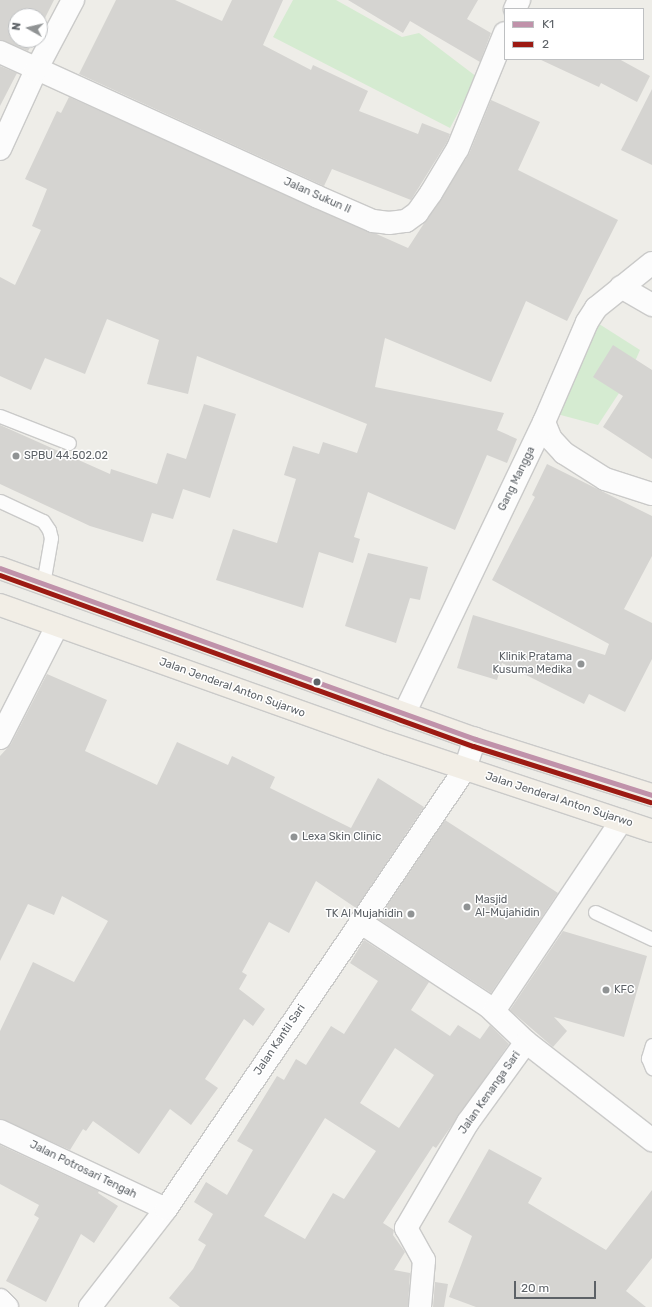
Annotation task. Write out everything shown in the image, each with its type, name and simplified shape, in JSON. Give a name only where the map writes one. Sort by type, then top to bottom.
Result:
[{"type":"highway","points":[[0,568],[475,739],[652,795]]},
{"type":"highway","name":"Jalan Jenderal Anton Sujarwo","points":[[0,605],[465,769],[652,832]]},
{"type":"street","points":[[0,149],[36,70],[73,0]]},
{"type":"street","name":"Jalan Sukun II","points":[[0,52],[36,70],[373,221],[389,223],[406,221],[417,213],[431,193],[458,148],[504,35]]},
{"type":"street","name":"Gang Mangga","points":[[404,714],[544,422],[587,322],[596,308],[652,263]]},
{"type":"street","points":[[621,287],[652,305]]},
{"type":"street","points":[[544,422],[551,439],[564,454],[605,479],[652,494]]},
{"type":"street","points":[[0,738],[57,626]]},
{"type":"street","points":[[465,769],[475,739]]},
{"type":"street","name":"Jalan Kantil Sari","points":[[90,1307],[166,1209],[465,769]]},
{"type":"street","points":[[494,1012],[622,821]]},
{"type":"street","name":"Jalan Kenanga Sari","points":[[360,922],[494,1012],[526,1042],[468,1122],[406,1228],[424,1260],[420,1307]]},
{"type":"street","points":[[526,1042],[652,1140]]},
{"type":"street","name":"Jalan Potrosari Tengah","points":[[0,1131],[166,1209]]},
{"type":"street","points":[[0,1300],[7,1307]]},
{"type":"lane","points":[[0,416],[69,443]]},
{"type":"lane","points":[[0,501],[43,521],[49,530],[51,538],[43,584]]},
{"type":"lane","points":[[596,912],[652,939]]},
{"type":"lane","points":[[652,1045],[648,1058],[652,1068]]},
{"type":"green space","points":[[293,0],[336,0],[402,37],[419,33],[477,77],[450,128],[273,37]]},
{"type":"green space","points":[[596,322],[640,350],[625,384],[598,425],[557,414]]},
{"type":"building","points":[[0,0],[54,0],[48,12],[48,8],[8,8],[8,43],[0,40]]},
{"type":"building","points":[[116,0],[175,0],[222,21],[232,0],[283,0],[263,45],[311,70],[313,65],[368,91],[359,111],[418,134],[422,123],[450,134],[447,142],[411,200],[332,169],[324,186],[79,74]]},
{"type":"building","points":[[348,0],[478,0],[467,19],[491,33],[480,62],[410,21],[403,33]]},
{"type":"building","points":[[20,48],[30,48],[28,51]]},
{"type":"building","points":[[541,60],[621,60],[650,76],[637,102],[601,83],[599,87]]},
{"type":"building","points":[[0,66],[17,73],[0,106]]},
{"type":"building","points":[[652,89],[652,165],[621,150]]},
{"type":"building","points":[[69,97],[408,248],[469,154],[491,100],[540,122],[518,170],[618,220],[567,321],[526,301],[491,382],[385,338],[375,387],[504,413],[497,430],[517,439],[507,463],[487,455],[455,530],[368,492],[354,537],[360,539],[353,563],[319,552],[303,608],[216,580],[233,529],[277,543],[296,479],[284,475],[293,446],[319,454],[323,442],[357,453],[367,424],[197,356],[188,394],[147,384],[159,340],[107,319],[85,374],[45,358],[31,390],[0,376],[0,277],[15,285],[41,230],[32,226],[47,189],[25,179],[57,111],[61,113]]},
{"type":"building","points":[[613,345],[652,370],[652,459],[603,427],[623,396],[593,377]]},
{"type":"building","points":[[204,404],[236,414],[210,498],[183,489],[173,519],[152,513],[143,542],[90,526],[0,484],[0,425],[110,474],[111,469],[157,484],[167,453],[186,459]]},
{"type":"building","points":[[547,464],[652,516],[652,556],[624,609],[652,623],[652,659],[625,712],[589,694],[584,704],[502,663],[497,680],[457,668],[473,615],[605,655],[609,644],[492,580],[535,497],[532,495]]},
{"type":"building","points":[[368,553],[428,567],[420,600],[410,598],[396,643],[345,626]]},
{"type":"building","points":[[47,674],[107,700],[85,751],[157,785],[177,742],[228,765],[232,756],[275,777],[270,788],[351,828],[378,778],[424,807],[356,908],[316,881],[289,933],[269,922],[242,972],[247,975],[239,989],[265,1009],[253,1026],[244,1019],[205,1079],[218,1088],[191,1125],[170,1109],[139,1154],[93,1121],[86,1131],[83,1129],[70,1150],[0,1119],[0,1031],[33,962],[74,982],[108,921],[62,896],[54,915],[28,904],[0,961],[0,756],[11,744]]},
{"type":"building","name":"Masjid Al-Mujahidin","points":[[445,820],[558,893],[491,993],[378,919]]},
{"type":"building","points":[[563,931],[647,956],[624,1037],[554,1017],[567,1031],[553,1047],[510,1010]]},
{"type":"building","points":[[364,940],[429,982],[411,1010],[450,1036],[458,1025],[480,1039],[490,1025],[509,1044],[436,1148],[433,1146],[383,1223],[394,1230],[393,1235],[405,1252],[394,1270],[410,1273],[408,1307],[180,1307],[169,1298],[193,1269],[206,1245],[198,1240],[213,1214],[194,1202],[206,1182],[227,1195],[253,1150],[237,1141],[277,1076],[284,1080],[296,1059],[306,1065],[331,1026],[344,1034],[378,981],[350,963]],"holes":[[[395,1048],[434,1075],[399,1128],[360,1103]],[[325,1118],[376,1151],[344,1199],[333,1193],[305,1239],[264,1216]]]},
{"type":"building","points":[[0,1145],[99,1191],[98,1193],[118,1206],[94,1243],[81,1234],[46,1302],[6,1281],[39,1218],[34,1215],[39,1205],[0,1184]]},
{"type":"building","points":[[489,1149],[542,1178],[528,1203],[606,1250],[652,1190],[652,1258],[626,1291],[646,1307],[476,1307],[449,1297],[472,1236],[448,1222]]},
{"type":"building","points":[[435,1282],[448,1284],[444,1307],[433,1307]]},
{"type":"transit line","name":"K1","points":[[0,568],[475,739],[652,795]]},
{"type":"transit line","name":"2","points":[[0,575],[473,746],[650,802]]},
{"type":"place","name":"SPBU 44.502.02","points":[[16,456]]},
{"type":"place","name":"Klinik Pratama Kusuma Medika","points":[[581,664]]},
{"type":"place","name":"Lexa Skin Clinic","points":[[294,837]]},
{"type":"place","name":"Masjid Al-Mujahidin","points":[[467,907]]},
{"type":"place","name":"TK Al Mujahidin","points":[[411,914]]},
{"type":"place","name":"KFC","points":[[606,990]]}]
